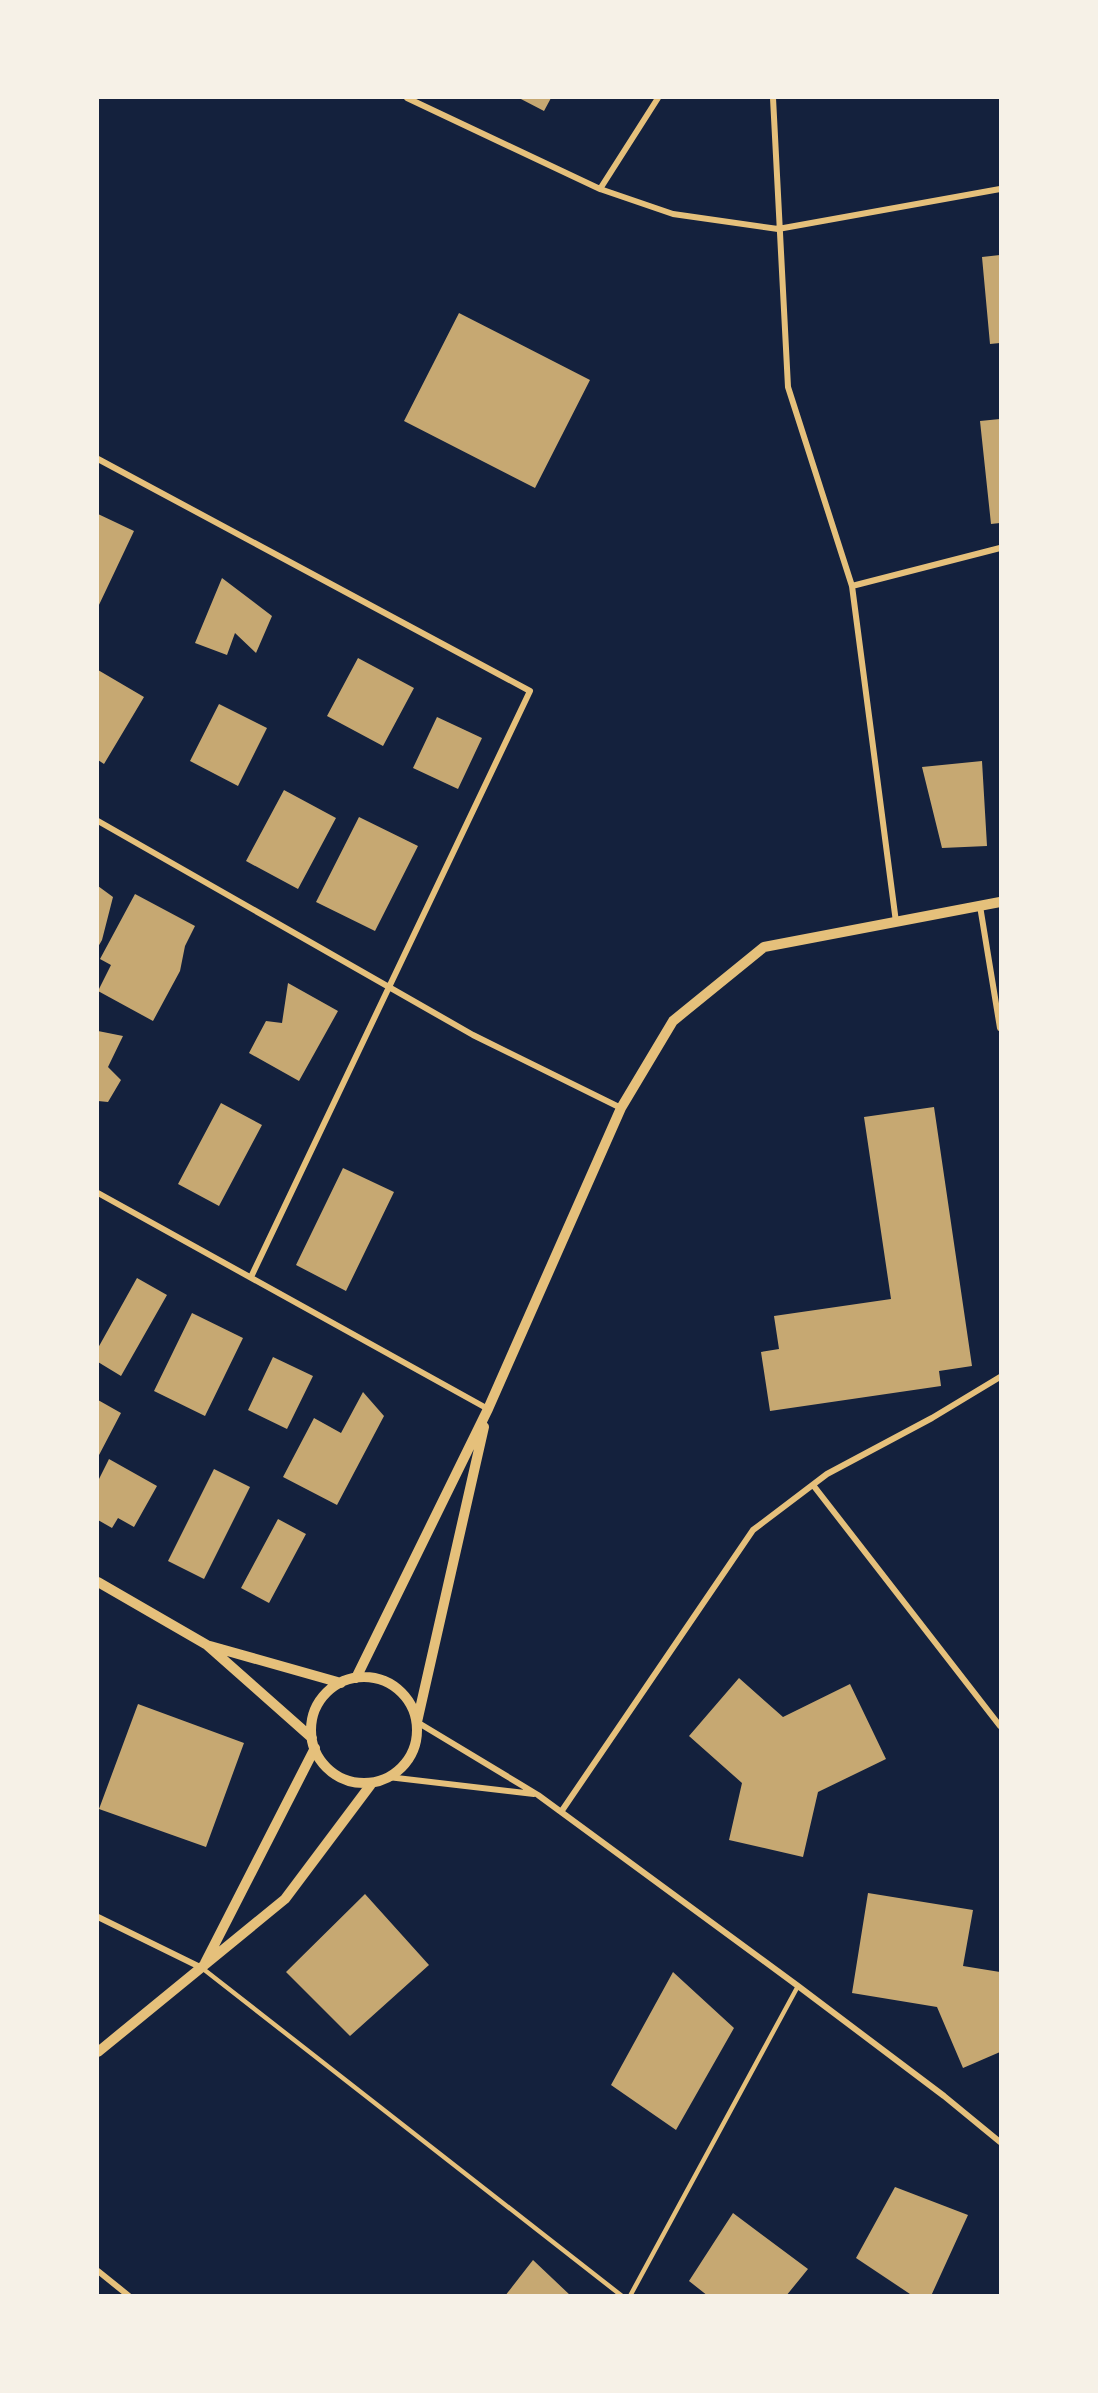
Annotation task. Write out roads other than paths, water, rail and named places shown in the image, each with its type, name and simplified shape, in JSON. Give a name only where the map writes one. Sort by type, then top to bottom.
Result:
[{"type":"street","points":[[407,98],[600,189],[673,214],[778,229],[1000,189]]},
{"type":"street","points":[[600,189],[658,98]]},
{"type":"street","points":[[773,98],[788,387],[852,586],[896,922]]},
{"type":"street","points":[[98,459],[530,691],[251,1277]]},
{"type":"street","points":[[852,586],[1000,548]]},
{"type":"street","points":[[98,821],[473,1035],[621,1108]]},
{"type":"street","points":[[356,1678],[488,1409],[621,1108],[673,1021],[764,947],[1000,902]]},
{"type":"street","points":[[980,906],[1000,1028]]},
{"type":"street","points":[[98,1193],[488,1409]]},
{"type":"street","points":[[561,1812],[753,1530],[827,1474],[932,1418],[1000,1377]]},
{"type":"street","points":[[98,1582],[207,1645],[313,1743],[326,1768],[340,1778],[372,1783],[388,1777],[402,1768],[411,1754],[416,1738],[417,1722],[488,1409]]},
{"type":"street","points":[[813,1485],[1000,1726]]},
{"type":"street","points":[[207,1645],[340,1683]]},
{"type":"street","points":[[202,1968],[313,1743],[312,1722],[317,1706],[327,1692],[340,1683],[356,1678],[373,1678],[388,1683],[402,1693],[411,1706],[417,1722],[538,1795],[798,1986],[944,2096],[1000,2142]]},
{"type":"street","points":[[388,1777],[538,1795]]},
{"type":"street","points":[[98,2052],[285,1899],[372,1783]]},
{"type":"street","points":[[98,1917],[202,1968]]},
{"type":"street","points":[[98,2271],[129,2295]]},
{"type":"lane","points":[[202,1968],[622,2295]]},
{"type":"lane","points":[[630,2295],[798,1986]]}]
